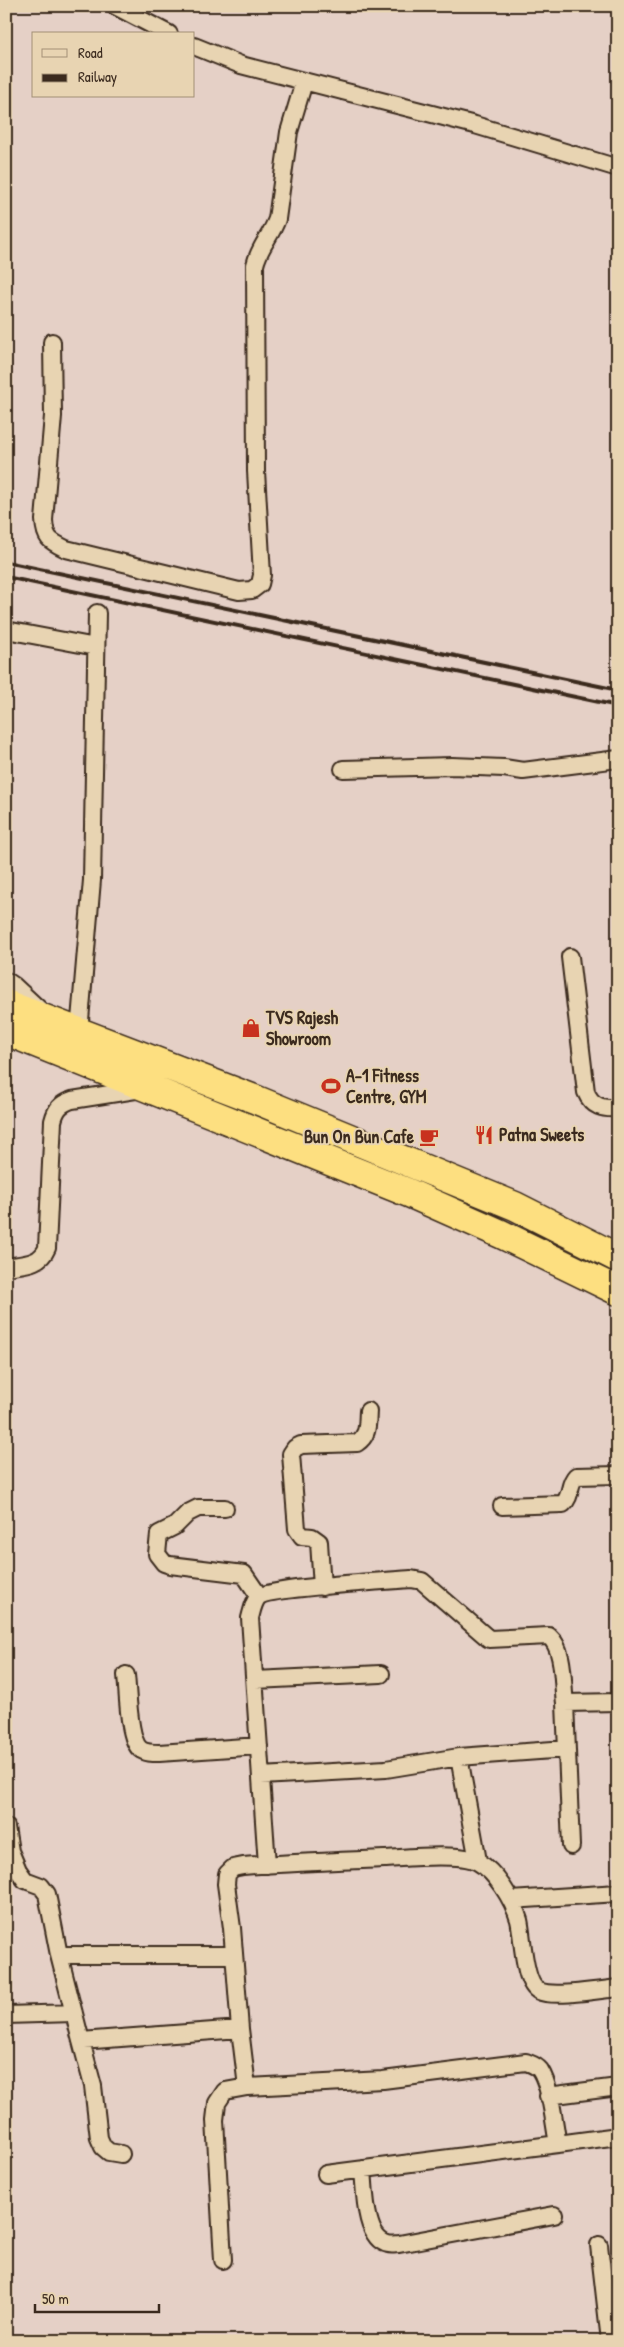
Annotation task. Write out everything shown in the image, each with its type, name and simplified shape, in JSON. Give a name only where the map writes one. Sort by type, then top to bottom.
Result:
[{"type":"highway","points":[[6,1004],[257,1100],[515,1206],[618,1258]]},
{"type":"highway","points":[[6,1031],[409,1193],[501,1234],[618,1291]]},
{"type":"street","points":[[116,6],[165,32]]},
{"type":"street","points":[[195,46],[241,65],[475,125],[618,168]]},
{"type":"street","points":[[52,342],[54,416],[44,520],[45,532],[51,542],[66,549],[239,591],[252,590],[260,584],[262,575],[256,471],[255,265],[258,251],[273,230],[277,219],[289,132],[304,82]]},
{"type":"street","points":[[79,1032],[92,880],[96,613]]},
{"type":"street","points":[[6,630],[96,647]]},
{"type":"street","points":[[343,769],[452,766],[504,768],[523,771],[618,759]]},
{"type":"street","points":[[570,957],[586,1092],[589,1100],[597,1107],[618,1108]]},
{"type":"street","points":[[6,984],[44,1018]]},
{"type":"street","points":[[6,1266],[37,1261],[44,1255],[47,1248],[53,1121],[56,1111],[62,1104],[72,1100],[146,1088]]},
{"type":"street","points":[[322,1587],[319,1542],[316,1538],[302,1536],[297,1529],[291,1454],[295,1448],[301,1445],[357,1443],[364,1438],[366,1433],[368,1411]]},
{"type":"street","points":[[502,1506],[563,1504],[569,1496],[572,1479],[576,1476],[618,1474]]},
{"type":"street","points":[[225,1508],[203,1507],[192,1511],[176,1526],[159,1534],[157,1554],[164,1563],[244,1574],[259,1596]]},
{"type":"street","points":[[268,1864],[250,1618],[253,1604],[259,1596],[275,1592],[411,1579],[422,1581],[489,1639],[549,1636],[554,1641],[559,1650],[565,1703],[571,1846]]},
{"type":"street","points":[[255,1680],[381,1674]]},
{"type":"street","points":[[126,1675],[134,1740],[140,1749],[159,1753],[259,1746]]},
{"type":"street","points":[[565,1703],[618,1702]]},
{"type":"street","points":[[261,1776],[386,1769],[459,1757],[566,1748]]},
{"type":"street","points":[[459,1757],[478,1861]]},
{"type":"street","points":[[6,1827],[10,1851],[18,1870],[25,1880],[45,1889],[59,1956],[93,2086],[99,2138],[103,2147],[109,2152],[121,2154]]},
{"type":"street","points":[[247,2087],[226,1884],[227,1874],[233,1868],[268,1864],[427,1857],[462,1857],[478,1861],[494,1876],[511,1900],[519,1920],[529,1980],[537,1990],[549,1994],[618,1988]]},
{"type":"street","points":[[511,1900],[618,1893]]},
{"type":"street","points":[[59,1956],[233,1955]]},
{"type":"street","points":[[6,2014],[74,2013]]},
{"type":"street","points":[[81,2041],[240,2029]]},
{"type":"street","points":[[223,2260],[215,2120],[216,2104],[225,2091],[247,2087],[383,2080],[526,2062],[540,2070],[548,2096],[558,2144]]},
{"type":"street","points":[[548,2096],[618,2087]]},
{"type":"street","points":[[326,2174],[618,2136]]},
{"type":"street","points":[[362,2170],[369,2223],[379,2240],[387,2244],[400,2244],[554,2215]]},
{"type":"street","points":[[599,2245],[610,2341]]},
{"type":"railway","points":[[6,562],[618,690]]},
{"type":"railway","points":[[6,577],[618,706]]},
{"type":"place","name":"TVS Rajesh Showroom","points":[[251,1028]]},
{"type":"place","name":"A-1 Fitness Centre, GYM","points":[[331,1086]]},
{"type":"place","name":"Patna Sweets","points":[[484,1135]]},
{"type":"place","name":"Bun On Bun Cafe","points":[[429,1137]]}]
